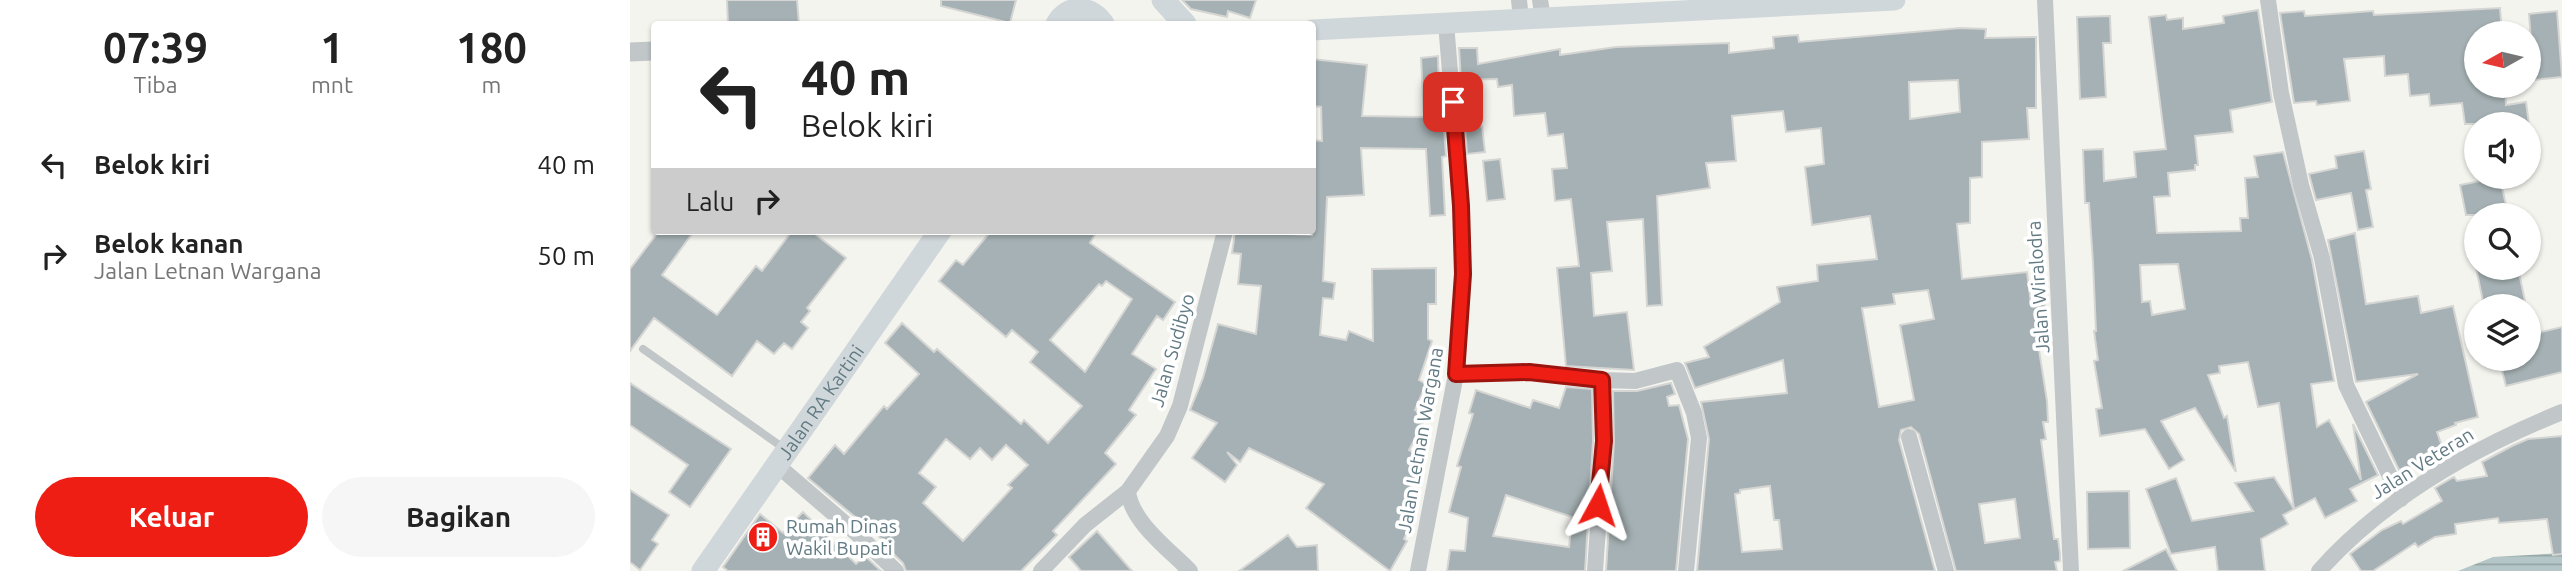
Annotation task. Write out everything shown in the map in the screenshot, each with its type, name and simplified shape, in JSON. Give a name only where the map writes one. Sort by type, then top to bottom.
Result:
[{"type":"main road","points":[[1163,0],[1182,21]]},
{"type":"main road","points":[[1316,30],[1446,23],[1520,10],[1895,0]]},
{"type":"main road","points":[[1060,21],[1067,13],[1077,9],[1096,12]]},
{"type":"main road","name":"Jalan RA Kartini","points":[[703,571],[937,235]]},
{"type":"street","name":"Jalan Wiralodra","points":[[2045,0],[2071,571]]},
{"type":"street","points":[[2268,0],[2281,93],[2301,185],[2322,258],[2346,385],[2401,499]]},
{"type":"street","name":"Jalan Letnan Wargana","points":[[1418,571],[1456,374],[1463,274],[1461,206],[1446,23]]},
{"type":"street","points":[[630,52],[651,51]]},
{"type":"street","name":"Jalan Sudibyo","points":[[1041,571],[1085,525],[1128,491],[1167,436],[1180,406],[1224,235]]},
{"type":"street","points":[[1456,374],[1529,372],[1635,381],[1677,370],[1681,373],[1699,438],[1686,571]]},
{"type":"street","points":[[1595,571],[1604,441],[1602,380]]},
{"type":"street","name":"Jalan Veteran","points":[[2319,571],[2347,541],[2401,499],[2476,452],[2562,412]]},
{"type":"street","points":[[1909,438],[1946,571]]},
{"type":"street","points":[[782,458],[896,571]]},
{"type":"street","points":[[1128,491],[1133,508],[1145,524],[1190,571]]},
{"type":"lane","points":[[643,349],[782,458]]},
{"type":"shaded area","points":[[2562,553],[2562,571],[2458,571],[2493,557]]},
{"type":"building","points":[[727,0],[797,0],[799,21],[728,21]]},
{"type":"building","points":[[941,0],[1016,0],[1011,21],[941,6]]},
{"type":"building","points":[[1182,0],[1256,0],[1250,18],[1228,11],[1227,17],[1191,9]]},
{"type":"building","points":[[2500,8],[2501,21],[2464,21],[2464,98],[2506,98],[2506,105],[2526,102],[2527,112],[2464,112],[2464,117],[2462,103],[2430,106],[2429,94],[2410,96],[2408,74],[2385,76],[2384,56],[2344,59],[2350,101],[2317,105],[2316,101],[2294,103],[2280,13],[2304,11],[2305,16],[2373,11],[2374,15]]},
{"type":"building","points":[[2258,10],[2272,102],[2230,110],[2233,132],[2195,136],[2198,165],[2195,165],[2195,170],[2168,173],[2170,196],[2154,197],[2157,233],[2241,231],[2240,218],[2248,218],[2245,178],[2258,177],[2254,156],[2283,152],[2312,260],[2334,381],[2311,384],[2317,427],[2329,420],[2361,480],[2353,424],[2378,475],[2350,489],[2357,501],[2325,518],[2315,498],[2283,515],[2288,524],[2261,539],[2265,571],[2218,571],[2215,547],[2171,554],[2146,489],[2176,478],[2192,521],[2253,511],[2235,483],[2274,477],[2294,509],[2279,403],[2258,407],[2248,362],[2219,366],[2220,373],[2208,375],[2224,418],[2227,416],[2236,472],[2195,408],[2161,421],[2184,460],[2169,469],[2145,429],[2100,436],[2096,409],[2102,408],[2094,361],[2098,360],[2094,331],[2093,263],[2089,203],[2085,203],[2083,150],[2103,149],[2104,181],[2136,177],[2134,152],[2166,149],[2149,17],[2166,15],[2167,20],[2183,18],[2183,29],[2224,23],[2223,16]],"holes":[[[2178,264],[2185,309],[2152,315],[2150,301],[2142,302],[2140,265]]]},
{"type":"building","points":[[2557,11],[2562,77],[2541,79],[2541,21],[2530,21],[2529,14]]},
{"type":"building","points":[[2110,16],[2111,43],[2103,43],[2106,97],[2080,99],[2077,17]]},
{"type":"building","points":[[1960,28],[1986,29],[1985,38],[2036,37],[2036,108],[2027,108],[2029,139],[1982,142],[1982,177],[1970,178],[1970,223],[1957,224],[1962,279],[2027,272],[2031,304],[2044,302],[2048,329],[2036,331],[2048,422],[2043,422],[2046,439],[2041,440],[2054,539],[2058,539],[2060,553],[2060,561],[2055,562],[2057,571],[1956,571],[1919,434],[1911,427],[1901,430],[1899,440],[1935,571],[1697,571],[1709,439],[1701,402],[1787,393],[1783,360],[1695,388],[1685,363],[1709,357],[1704,347],[1780,302],[1777,287],[1818,281],[1817,265],[1877,259],[1870,216],[1812,225],[1805,167],[1824,164],[1821,128],[1786,132],[1783,111],[1732,116],[1736,161],[1706,163],[1710,188],[1657,196],[1662,305],[1647,306],[1643,219],[1607,222],[1612,271],[1591,273],[1594,316],[1627,312],[1634,370],[1566,366],[1557,268],[1579,266],[1571,199],[1555,201],[1552,169],[1567,168],[1563,134],[1548,136],[1545,113],[1514,116],[1512,85],[1498,87],[1497,79],[1461,80],[1459,48],[1477,48],[1478,64],[1560,49],[1560,55],[1616,47],[1729,43],[1729,53],[1774,48],[1773,37],[1798,35],[1799,42]],"holes":[[[1958,80],[1960,112],[1910,119],[1909,82]],[[1928,290],[1934,319],[1900,325],[1914,400],[1879,407],[1862,308],[1895,304],[1893,294]],[[1770,486],[1774,520],[1779,520],[1782,549],[1742,552],[1735,494],[1740,493],[1740,490]],[[2015,499],[2020,538],[1985,543],[1979,504]]]},
{"type":"building","points":[[1438,56],[1440,130],[1444,130],[1446,156],[1442,157],[1445,215],[1430,216],[1426,149],[1361,148],[1364,195],[1327,197],[1323,281],[1335,283],[1333,299],[1323,298],[1320,335],[1346,340],[1349,331],[1373,341],[1372,269],[1436,268],[1436,304],[1428,304],[1428,339],[1432,341],[1419,380],[1426,384],[1415,410],[1427,416],[1409,450],[1425,458],[1409,489],[1415,492],[1401,524],[1409,528],[1404,539],[1407,541],[1390,571],[1306,508],[1324,484],[1249,448],[1240,462],[1227,452],[1237,465],[1225,482],[1192,458],[1217,423],[1190,410],[1203,378],[1218,324],[1256,334],[1261,286],[1238,284],[1241,254],[1232,253],[1235,235],[1316,235],[1316,140],[1322,141],[1321,107],[1316,106],[1316,59],[1367,65],[1362,116],[1424,117],[1421,58]]},
{"type":"building","points":[[1482,126],[1485,152],[1467,154],[1465,128]]},
{"type":"building","points":[[2364,151],[2371,189],[2366,190],[2373,227],[2358,230],[2351,193],[2316,200],[2309,174],[2337,168],[2335,156]]},
{"type":"building","points":[[1500,159],[1505,199],[1487,201],[1483,161]]},
{"type":"building","points":[[2464,184],[2464,189],[2503,189],[2505,203],[2464,205],[2460,185]]},
{"type":"building","points":[[2355,233],[2366,304],[2418,296],[2421,313],[2453,306],[2464,355],[2464,371],[2468,371],[2478,417],[2455,423],[2456,425],[2437,432],[2445,455],[2399,470],[2366,402],[2418,374],[2356,382],[2328,240]]},
{"type":"building","points":[[656,235],[691,235],[662,275],[717,315],[756,266],[762,271],[789,235],[816,235],[846,258],[807,308],[810,311],[801,322],[808,328],[792,349],[784,343],[774,354],[757,341],[732,376],[654,318],[630,351],[630,269]]},
{"type":"building","points":[[988,235],[1095,235],[1090,243],[1175,302],[1163,320],[1157,316],[1132,354],[1156,369],[1129,410],[1136,415],[1105,453],[1116,464],[1053,531],[1057,535],[1021,571],[906,571],[903,563],[881,542],[883,540],[808,478],[835,445],[844,454],[884,406],[887,409],[919,374],[885,343],[902,323],[934,352],[937,349],[1021,424],[1024,420],[1048,443],[1082,406],[1030,362],[1038,352],[1012,330],[1006,337],[939,281],[956,260],[963,265]],"holes":[[[1106,281],[1132,299],[1085,372],[1050,340],[1099,284],[1102,286]],[[946,439],[970,459],[980,448],[992,460],[1006,445],[1028,465],[1008,485],[1012,488],[963,541],[923,503],[936,487],[919,473]]]},
{"type":"building","points":[[2479,280],[2521,280],[2523,294],[2481,294]]},
{"type":"building","points":[[2562,327],[2562,372],[2506,386],[2502,371],[2541,371],[2541,332]]},
{"type":"building","points":[[630,383],[731,449],[690,507],[669,492],[688,465],[630,425]]},
{"type":"building","points":[[1671,383],[1675,394],[1667,397],[1669,406],[1679,405],[1688,439],[1676,571],[1606,571],[1614,442],[1613,391],[1637,391]]},
{"type":"building","points":[[1566,387],[1592,389],[1593,441],[1585,571],[1447,571],[1450,550],[1465,551],[1468,518],[1449,512],[1461,467],[1457,466],[1473,414],[1469,413],[1476,390],[1530,408],[1533,400],[1559,408]],"holes":[[[1506,495],[1572,517],[1569,547],[1493,536]]]},
{"type":"building","points":[[2562,436],[2562,554],[2553,555],[2547,519],[2499,523],[2498,518],[2455,524],[2456,534],[2435,537],[2418,547],[2415,543],[2373,571],[2361,571],[2350,554],[2382,530],[2401,521],[2403,524],[2442,501],[2435,488],[2452,478],[2457,481],[2487,476],[2482,462],[2512,446],[2528,439]]},
{"type":"building","points":[[630,490],[669,515],[652,540],[658,544],[640,570],[630,562]]},
{"type":"building","points":[[2129,491],[2130,548],[2088,549],[2087,492]]},
{"type":"building","points":[[803,512],[856,564],[865,556],[881,571],[728,571],[723,567],[760,514],[783,533]]},
{"type":"building","points":[[1097,531],[1132,571],[1081,571],[1069,557]]},
{"type":"building","points":[[1288,535],[1297,547],[1317,545],[1318,571],[1239,571]]},
{"type":"building","points":[[2166,549],[2177,571],[2123,571]]},
{"type":"place","name":"Rumah Dinas Wakil Bupati","points":[[763,537]]},
{"type":"route","points":[[1453,102],[1463,274],[1456,374],[1529,372],[1568,374],[1602,380],[1604,441],[1598,505]]}]
